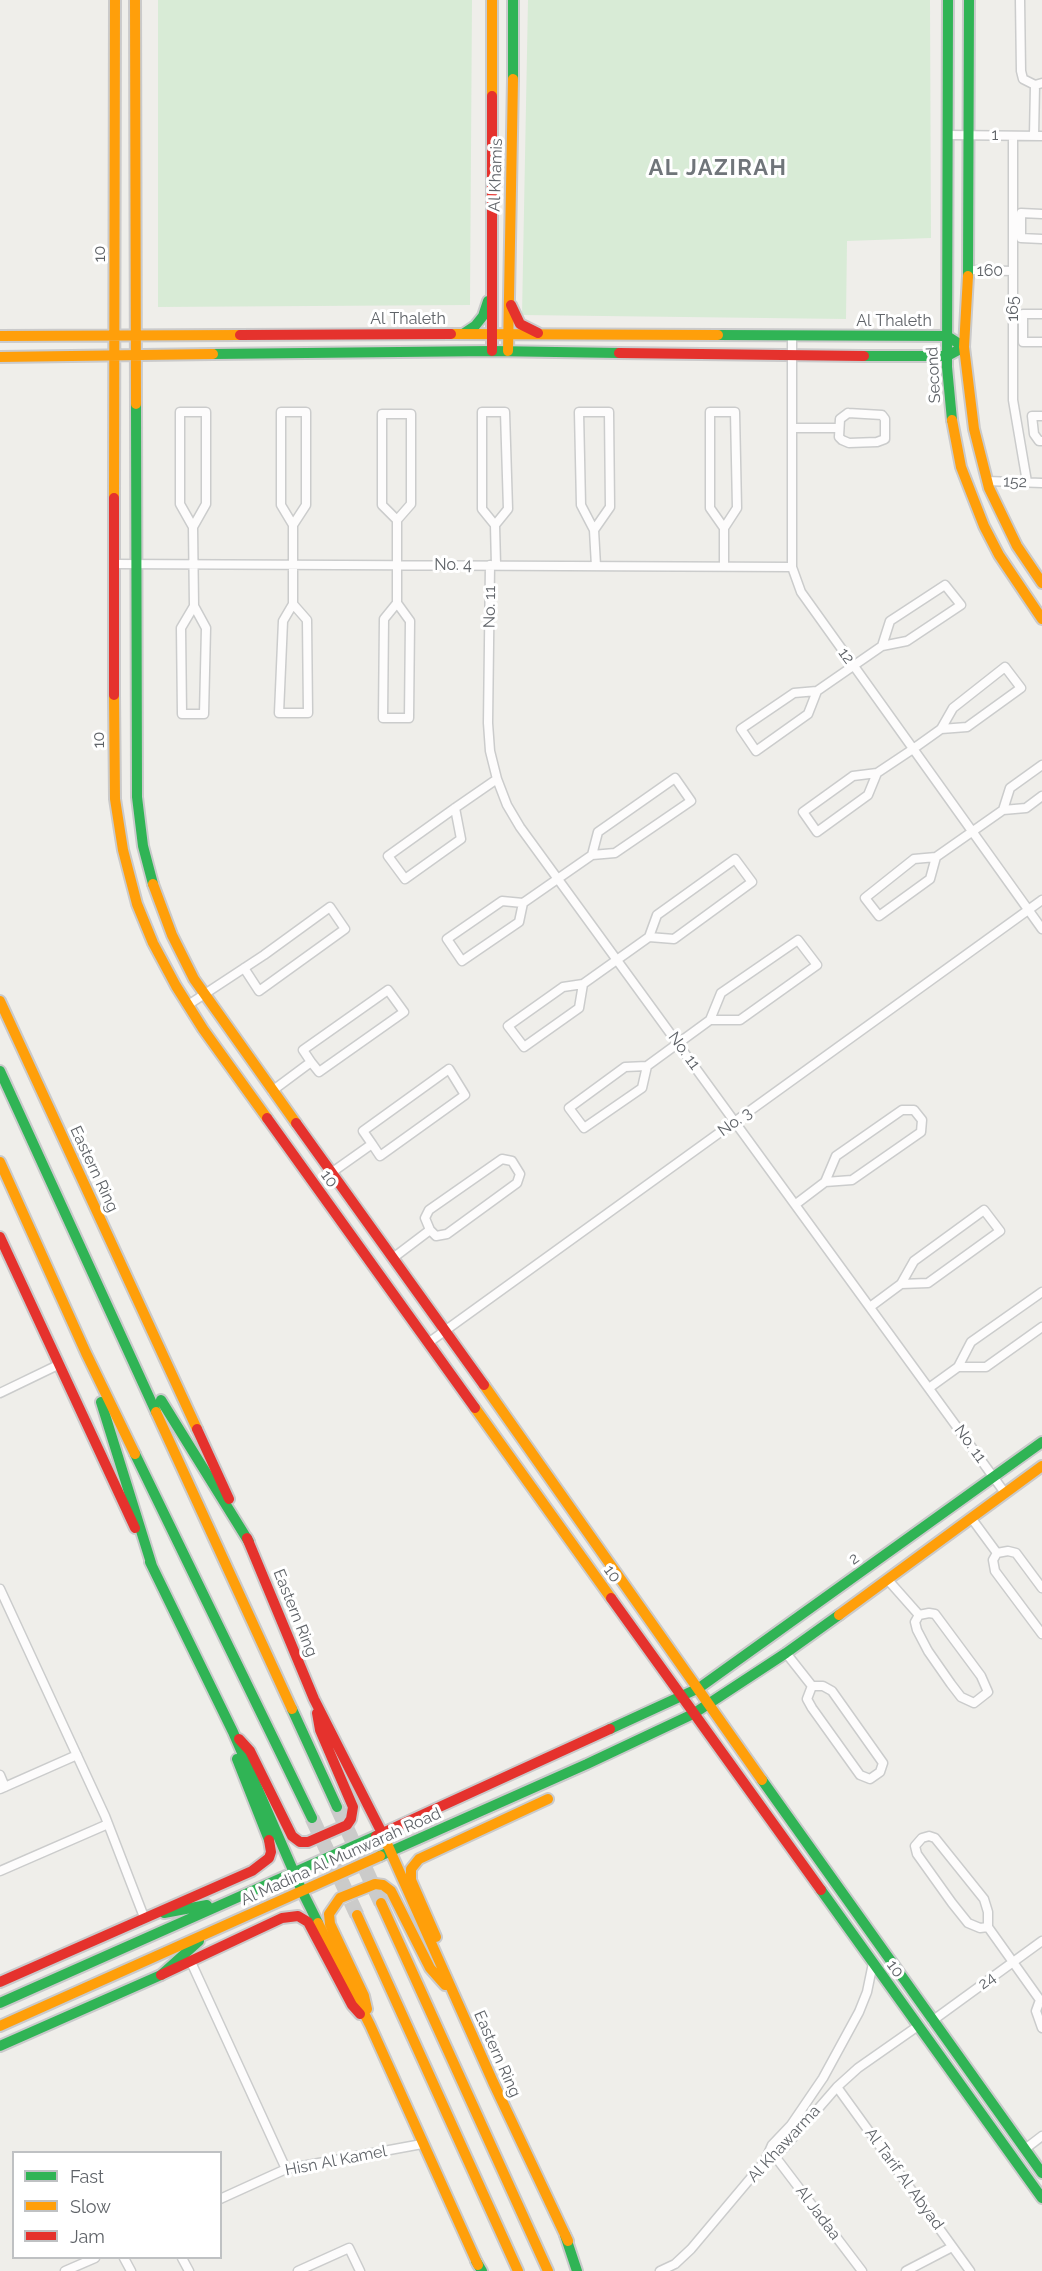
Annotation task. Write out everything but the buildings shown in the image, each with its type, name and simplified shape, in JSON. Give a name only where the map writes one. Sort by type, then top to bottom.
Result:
[{"type":"main road","name":"10","points":[[115,0],[115,799],[123,850],[137,904],[153,943],[188,1005],[693,1714],[1042,2198]]},
{"type":"main road","name":"10","points":[[135,0],[135,748],[137,797],[143,846],[158,898],[172,935],[204,994],[1042,2173]]},
{"type":"main road","name":"Al Khamis","points":[[492,0],[492,351]]},
{"type":"main road","name":"Al Khamis","points":[[508,351],[513,0]]},
{"type":"main road","name":"Second","points":[[948,0],[947,356],[953,433],[967,486],[999,555],[1042,619]]},
{"type":"main road","name":"Second","points":[[969,0],[968,270],[964,347],[974,429],[987,481],[1017,546],[1042,583]]},
{"type":"main road","points":[[508,289],[513,315],[520,324],[544,335]]},
{"type":"main road","points":[[463,334],[475,326],[483,316],[492,290]]},
{"type":"main road","name":"Al Thaleth","points":[[0,336],[463,334],[947,336],[964,347],[947,356],[492,351],[0,357]]},
{"type":"main road","name":"Eastern Ring","points":[[0,1001],[249,1542],[314,1699],[391,1852],[565,2235]]},
{"type":"main road","points":[[0,1071],[337,1807]]},
{"type":"main road","points":[[0,1162],[86,1353],[312,1818]]},
{"type":"main road","points":[[0,1237],[152,1566],[233,1732],[302,1891],[370,2025],[480,2268]]},
{"type":"main road","points":[[127,1345],[249,1542]]},
{"type":"main road","points":[[86,1353],[152,1566]]},
{"type":"main road","name":"2","points":[[681,1695],[699,1688],[1042,1442]]},
{"type":"main road","points":[[693,1714],[786,1653],[1042,1467]]},
{"type":"main road","name":"Al Madina Al Munwarah Road","points":[[0,2003],[382,1833],[681,1695]]},
{"type":"main road","points":[[233,1732],[250,1751],[292,1836],[300,1842],[308,1842],[347,1825],[351,1819],[353,1807],[320,1730],[314,1699]]},
{"type":"main road","name":"Al Madina Al Munwarah Road","points":[[0,2026],[587,1764],[693,1714]]},
{"type":"main road","points":[[4,1981],[252,1871],[269,1858],[270,1843],[236,1756],[233,1732]]},
{"type":"main road","points":[[455,1997],[447,1964],[411,1880],[411,1869],[419,1859],[548,1799]]},
{"type":"main road","points":[[370,2025],[364,1996],[330,1924],[329,1914],[340,1898],[375,1884],[391,1891],[430,1968],[455,1997]]},
{"type":"main road","points":[[144,1917],[225,1902]]},
{"type":"main road","points":[[381,1903],[548,2271]]},
{"type":"main road","points":[[357,1915],[518,2271]]},
{"type":"main road","points":[[0,2046],[190,1962],[282,1918],[298,1916],[308,1922],[352,2005],[370,2025]]},
{"type":"main road","points":[[161,1975],[208,1933]]},
{"type":"main road","points":[[0,2038],[25,2035]]},
{"type":"main road","points":[[565,2235],[577,2271]]},
{"type":"main road","points":[[565,2235],[583,2271]]},
{"type":"street","points":[[1020,0],[1021,71],[1023,79],[1039,84],[1038,136]]},
{"type":"street","name":"1","points":[[948,135],[1038,136]]},
{"type":"street","name":"165","points":[[1013,136],[1013,400],[1027,482]]},
{"type":"street","points":[[1042,214],[1021,213],[1021,238],[1042,239]]},
{"type":"street","name":"160","points":[[968,270],[1013,271]]},
{"type":"street","points":[[1042,314],[1023,314],[1023,342],[1042,342]]},
{"type":"street","name":"12","points":[[792,336],[792,567],[801,592],[1042,928]]},
{"type":"street","points":[[193,527],[180,504],[180,412],[206,412],[206,504],[193,527],[194,606],[206,628],[204,714],[182,714],[181,628],[194,606]]},
{"type":"street","points":[[293,525],[306,506],[306,412],[281,412],[281,506],[293,525],[293,604],[283,621],[279,712],[308,712],[307,620],[293,604]]},
{"type":"street","points":[[482,412],[505,412],[508,509],[495,525],[482,509],[482,412]]},
{"type":"street","points":[[594,530],[610,507],[609,412],[579,412],[581,506],[594,530],[596,566]]},
{"type":"street","points":[[724,528],[710,508],[710,412],[735,412],[737,508],[724,528],[724,566]]},
{"type":"street","points":[[397,520],[382,506],[382,414],[411,414],[411,504],[397,520],[397,603],[410,621],[409,718],[383,718],[384,619],[397,603]]},
{"type":"street","points":[[846,414],[880,414],[885,419],[886,437],[881,442],[849,443],[840,439],[838,428],[840,419],[846,414]]},
{"type":"street","points":[[1042,416],[1032,416],[1034,434],[1039,441],[1042,441]]},
{"type":"street","points":[[792,428],[838,428]]},
{"type":"street","name":"152","points":[[987,481],[1042,483]]},
{"type":"street","name":"No. 11","points":[[495,525],[488,723],[490,751],[507,805],[520,827],[1005,1493]]},
{"type":"street","name":"No. 4","points":[[114,564],[792,567]]},
{"type":"street","points":[[818,691],[808,714],[756,751],[741,729],[794,693],[818,691],[882,646],[907,641],[961,605],[945,585],[890,621],[882,646]]},
{"type":"street","points":[[877,773],[868,795],[818,832],[803,812],[853,776],[877,773],[941,729],[953,708],[1005,667],[1021,688],[967,727],[941,729]]},
{"type":"street","points":[[1004,810],[1010,788],[1042,765]]},
{"type":"street","points":[[523,903],[519,922],[462,961],[447,939],[502,901],[523,903],[592,855],[615,853],[691,801],[675,778],[598,832],[592,855]]},
{"type":"street","points":[[455,808],[461,839],[405,879],[388,856],[455,808],[497,779]]},
{"type":"street","points":[[936,857],[930,879],[879,916],[865,897],[914,859],[936,857],[1004,810],[1026,808],[1042,796]]},
{"type":"street","points":[[583,984],[579,1008],[524,1047],[508,1026],[563,987],[583,984],[649,937],[657,915],[735,859],[752,882],[674,939],[649,937]]},
{"type":"street","name":"No. 3","points":[[428,1343],[1042,900]]},
{"type":"street","points":[[188,1005],[330,907],[345,929],[259,991],[244,968]]},
{"type":"street","points":[[647,1066],[642,1088],[584,1128],[570,1108],[625,1067],[647,1066],[710,1020],[721,993],[798,940],[817,965],[740,1020],[710,1020]]},
{"type":"street","points":[[388,990],[404,1012],[319,1072],[311,1062],[303,1050],[388,990]]},
{"type":"street","points":[[272,1090],[311,1062]]},
{"type":"street","points":[[449,1069],[465,1095],[380,1156],[372,1144],[363,1131],[449,1069]]},
{"type":"street","points":[[795,1204],[825,1182],[836,1156],[902,1110],[914,1110],[922,1120],[921,1132],[852,1180],[825,1182]]},
{"type":"street","points":[[331,1173],[372,1144]]},
{"type":"street","points":[[501,1159],[513,1161],[520,1174],[517,1183],[447,1234],[436,1236],[430,1230],[425,1218],[429,1210],[501,1159]]},
{"type":"street","points":[[870,1307],[901,1284],[914,1261],[984,1210],[1000,1231],[928,1283],[901,1284]]},
{"type":"street","points":[[393,1258],[430,1230]]},
{"type":"street","points":[[929,1388],[958,1367],[970,1342],[1042,1292]]},
{"type":"street","points":[[958,1367],[986,1367],[1042,1327]]},
{"type":"street","points":[[0,1393],[58,1365]]},
{"type":"street","points":[[972,1519],[997,1552]]},
{"type":"street","points":[[997,1552],[1016,1553],[1042,1588]]},
{"type":"street","points":[[997,1552],[993,1560],[995,1570],[1042,1634]]},
{"type":"street","points":[[888,1580],[919,1614]]},
{"type":"street","points":[[0,1589],[108,1824],[144,1917]]},
{"type":"street","points":[[919,1614],[935,1614],[981,1676],[988,1692],[974,1703],[961,1697],[928,1651],[915,1622],[919,1614]]},
{"type":"street","points":[[786,1653],[812,1686]]},
{"type":"street","points":[[812,1686],[823,1686],[832,1691],[883,1763],[880,1772],[870,1779],[860,1775],[807,1699],[812,1686]]},
{"type":"street","points":[[0,1775],[3,1788],[76,1755]]},
{"type":"street","points":[[0,1871],[108,1824]]},
{"type":"street","points":[[988,1927],[980,1928],[968,1923],[952,1903],[917,1854],[915,1846],[922,1838],[928,1836],[935,1838],[984,1899],[988,1912],[988,1927],[1041,2000],[1036,2011],[1042,2028]]},
{"type":"street","name":"24","points":[[932,2021],[1042,1941]]},
{"type":"street","points":[[190,1962],[286,2169]]},
{"type":"street","points":[[765,2161],[772,2145],[791,2125],[823,2078],[859,2012],[867,1992],[873,1963]]},
{"type":"street","name":"Al Khawarma","points":[[660,2271],[677,2267],[765,2161],[784,2148],[837,2087],[858,2068],[918,2026]]},
{"type":"street","name":"Al Tarif Al Abyad","points":[[837,2087],[970,2271]]},
{"type":"street","points":[[1024,2149],[1042,2136]]},
{"type":"street","name":"Hisn Al Kamel","points":[[222,2198],[286,2169],[422,2144]]},
{"type":"street","name":"Al Jadaa","points":[[774,2155],[862,2271]]},
{"type":"street","points":[[906,2271],[952,2247]]},
{"type":"street","points":[[298,2271],[349,2248],[360,2271]]},
{"type":"street","points":[[66,2271],[93,2259]]},
{"type":"green space","points":[[158,0],[472,0],[470,305],[158,307]]},
{"type":"green space","points":[[528,0],[930,0],[931,238],[847,241],[846,319],[522,315]]},
{"type":"tunnel","points":[[337,1807],[381,1903]]},
{"type":"tunnel","points":[[312,1818],[357,1915]]},
{"type":"traffic: fast","points":[[513,0],[513,79]]},
{"type":"traffic: fast","points":[[948,0],[947,367],[952,420]]},
{"type":"traffic: fast","points":[[968,276],[969,0]]},
{"type":"traffic: fast","points":[[463,334],[475,326],[483,316],[488,301]]},
{"type":"traffic: fast","points":[[718,335],[947,336],[964,347],[947,356],[864,356]]},
{"type":"traffic: fast","points":[[213,354],[492,351],[619,353]]},
{"type":"traffic: fast","points":[[136,404],[137,797],[143,846],[153,884]]},
{"type":"traffic: fast","points":[[0,1071],[156,1412]]},
{"type":"traffic: fast","points":[[161,1400],[249,1542]]},
{"type":"traffic: fast","points":[[101,1402],[152,1566]]},
{"type":"traffic: fast","points":[[610,1729],[699,1688],[1042,1442]]},
{"type":"traffic: fast","points":[[135,1454],[312,1818]]},
{"type":"traffic: fast","points":[[150,1562],[233,1732],[318,1923]]},
{"type":"traffic: fast","points":[[380,1856],[693,1714],[839,1615]]},
{"type":"traffic: fast","points":[[292,1709],[337,1807]]},
{"type":"traffic: fast","points":[[237,1759],[269,1840]]},
{"type":"traffic: fast","points":[[762,1780],[1042,2173]]},
{"type":"traffic: fast","points":[[0,2003],[376,1836]]},
{"type":"traffic: fast","points":[[821,1890],[1042,2198]]},
{"type":"traffic: fast","points":[[164,1913],[207,1905]]},
{"type":"traffic: fast","points":[[0,2046],[161,1975],[199,1941]]},
{"type":"traffic: fast","points":[[565,2235],[577,2271]]},
{"type":"traffic: fast","points":[[476,2261],[482,2271]]},
{"type":"traffic: slow","points":[[114,498],[115,0]]},
{"type":"traffic: slow","points":[[135,0],[136,404]]},
{"type":"traffic: slow","points":[[492,0],[492,96]]},
{"type":"traffic: slow","points":[[508,351],[513,79]]},
{"type":"traffic: slow","points":[[968,276],[964,347],[974,429],[989,488],[1017,546],[1042,583]]},
{"type":"traffic: slow","points":[[451,334],[718,335]]},
{"type":"traffic: slow","points":[[0,336],[240,335]]},
{"type":"traffic: slow","points":[[0,357],[213,354]]},
{"type":"traffic: slow","points":[[952,420],[961,467],[984,526],[999,555],[1042,619]]},
{"type":"traffic: slow","points":[[114,695],[115,799],[123,850],[137,904],[153,943],[176,986],[203,1029],[267,1118]]},
{"type":"traffic: slow","points":[[153,884],[172,935],[194,979],[296,1123]]},
{"type":"traffic: slow","points":[[0,1001],[197,1429]]},
{"type":"traffic: slow","points":[[0,1162],[86,1353],[135,1454]]},
{"type":"traffic: slow","points":[[484,1385],[762,1780]]},
{"type":"traffic: slow","points":[[475,1408],[611,1598]]},
{"type":"traffic: slow","points":[[156,1412],[292,1709]]},
{"type":"traffic: slow","points":[[839,1615],[1042,1466]]},
{"type":"traffic: slow","points":[[436,1937],[411,1880],[411,1869],[419,1859],[548,1799]]},
{"type":"traffic: slow","points":[[384,1837],[493,2082],[568,2241]]},
{"type":"traffic: slow","points":[[0,2026],[380,1856]]},
{"type":"traffic: slow","points":[[367,2009],[364,1996],[330,1924],[329,1914],[340,1898],[375,1884],[383,1885],[391,1891],[430,1968],[445,1985]]},
{"type":"traffic: slow","points":[[381,1903],[548,2271]]},
{"type":"traffic: slow","points":[[357,1915],[518,2271]]},
{"type":"traffic: slow","points":[[318,1923],[370,2025],[478,2265]]},
{"type":"traffic: jam","points":[[492,96],[492,351]]},
{"type":"traffic: jam","points":[[511,305],[520,324],[538,333]]},
{"type":"traffic: jam","points":[[240,335],[451,334]]},
{"type":"traffic: jam","points":[[619,353],[864,356]]},
{"type":"traffic: jam","points":[[114,498],[114,695]]},
{"type":"traffic: jam","points":[[267,1118],[475,1408]]},
{"type":"traffic: jam","points":[[296,1123],[484,1385]]},
{"type":"traffic: jam","points":[[0,1237],[135,1528]]},
{"type":"traffic: jam","points":[[197,1429],[229,1499]]},
{"type":"traffic: jam","points":[[247,1538],[314,1699],[384,1837]]},
{"type":"traffic: jam","points":[[611,1598],[821,1890]]},
{"type":"traffic: jam","points":[[239,1739],[250,1751],[292,1836],[300,1842],[308,1842],[347,1825],[351,1819],[353,1807],[320,1730],[317,1713]]},
{"type":"traffic: jam","points":[[376,1836],[610,1729]]},
{"type":"traffic: jam","points":[[0,1982],[252,1871],[269,1858],[271,1852],[269,1840]]},
{"type":"traffic: jam","points":[[161,1975],[282,1918],[298,1916],[308,1922],[352,2005],[360,2014]]},
{"type":"district","name":"AL JAZIRAH","points":[[718,168]]}]
